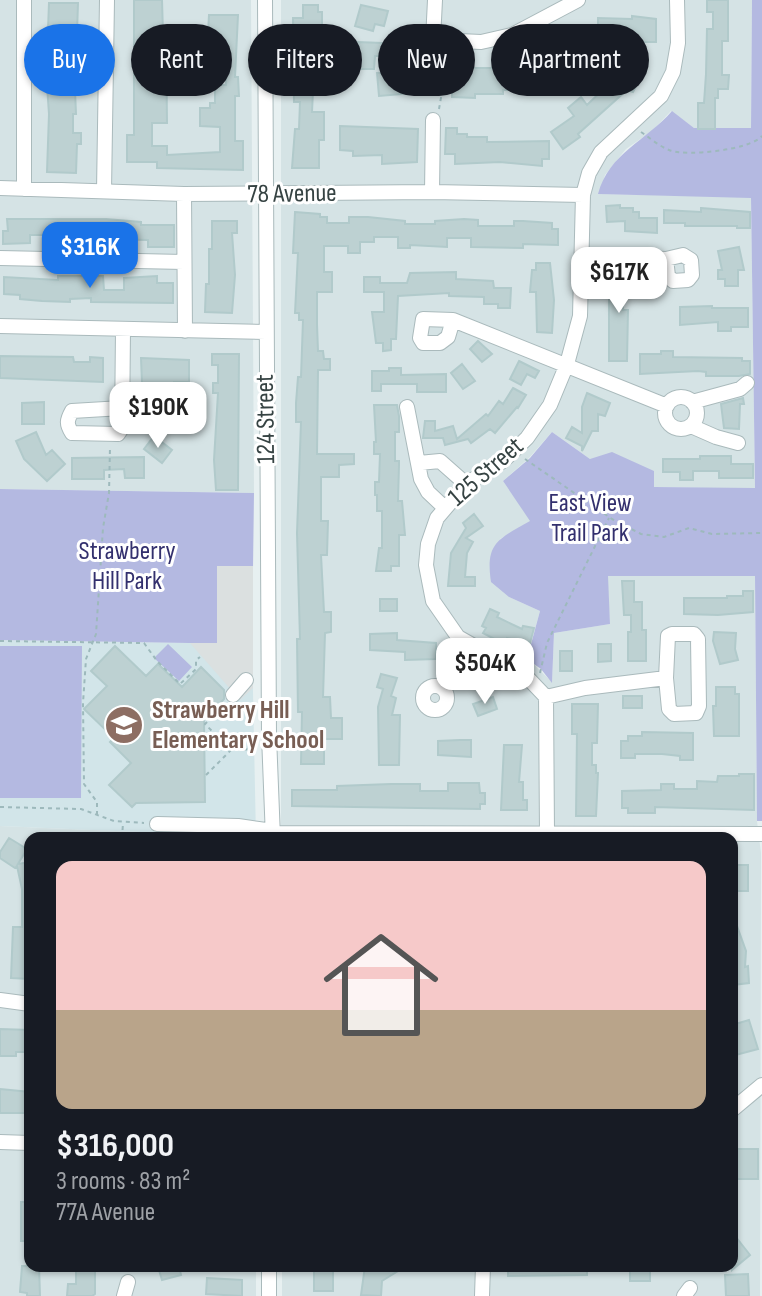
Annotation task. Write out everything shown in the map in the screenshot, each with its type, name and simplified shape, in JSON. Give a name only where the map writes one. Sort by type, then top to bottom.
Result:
[{"type":"street","points":[[24,0],[24,189]]},
{"type":"street","points":[[104,191],[107,0]]},
{"type":"street","name":"124 Street","points":[[265,0],[269,736],[273,832]]},
{"type":"street","points":[[434,24],[435,0]]},
{"type":"street","points":[[475,42],[512,35],[578,0]]},
{"type":"street","name":"125 Street","points":[[546,697],[525,675],[458,637],[433,601],[426,565],[428,544],[437,518],[466,484],[503,461],[527,438],[550,405],[567,364],[580,316],[583,195],[589,173],[601,152],[661,96],[673,72],[678,43],[677,0]]},
{"type":"street","points":[[432,192],[433,120]]},
{"type":"street","name":"78 Avenue","points":[[0,188],[184,194],[432,192],[583,195]]},
{"type":"street","points":[[184,194],[185,331]]},
{"type":"street","points":[[582,256],[666,259]]},
{"type":"street","points":[[0,258],[184,262]]},
{"type":"street","points":[[453,320],[667,406]]},
{"type":"street","points":[[0,326],[266,332]]},
{"type":"street","points":[[122,408],[123,330]]},
{"type":"street","points":[[738,443],[691,426],[681,429],[671,425],[665,416],[667,406],[678,397],[692,402],[740,389],[747,383]]},
{"type":"street","points":[[691,426],[697,411],[692,402]]},
{"type":"street","points":[[407,407],[418,470],[425,486],[445,508]]},
{"type":"street","points":[[419,463],[440,461],[466,484]]},
{"type":"street","points":[[694,634],[698,639],[699,652],[699,706],[696,713],[674,714],[669,709],[666,678],[668,636],[694,634]]},
{"type":"street","points":[[442,687],[471,646]]},
{"type":"street","points":[[547,832],[546,697],[585,688],[666,678]]},
{"type":"street","points":[[233,695],[246,680]]},
{"type":"street","points":[[157,824],[238,826],[264,832]]},
{"type":"street","points":[[738,834],[762,834]]},
{"type":"street","points":[[0,1000],[24,1003]]},
{"type":"street","points":[[738,1104],[760,1084]]},
{"type":"street","points":[[0,1142],[24,1143]]},
{"type":"street","points":[[269,1272],[269,1296]]},
{"type":"street","points":[[482,1296],[483,1272]]},
{"type":"path","points":[[433,120],[439,111],[442,96]]},
{"type":"path","points":[[637,129],[671,151],[738,148],[756,143],[762,136]]},
{"type":"path","points":[[97,815],[97,802],[84,784],[86,659],[96,634],[103,528],[109,493],[109,442]]},
{"type":"path","points":[[521,456],[628,529],[664,537],[689,528],[712,534],[762,533]]},
{"type":"path","points":[[538,677],[547,643],[609,517]]},
{"type":"path","points":[[0,641],[144,643],[180,684],[196,669],[196,660],[200,657]]},
{"type":"path","points":[[231,750],[205,724],[233,695]]},
{"type":"path","points":[[206,775],[231,750],[259,749]]},
{"type":"path","points":[[0,807],[81,809],[123,822],[157,824]]},
{"type":"path","points":[[122,832],[123,822]]},
{"type":"shaded area","points":[[0,0],[251,0],[248,96],[252,96],[254,493],[0,489]]},
{"type":"shaded area","points":[[281,0],[752,0],[751,128],[694,128],[671,111],[652,131],[626,149],[605,175],[599,194],[751,197],[755,489],[654,487],[590,459],[552,432],[503,481],[531,521],[500,539],[509,597],[540,611],[527,658],[552,682],[554,633],[610,624],[607,576],[755,576],[757,821],[761,853],[760,1296],[282,1296],[282,1272],[738,1272],[738,832],[281,832],[281,96],[362,96],[362,24],[281,24]]},
{"type":"shaded area","points":[[217,566],[253,566],[253,688],[240,700],[190,643],[217,643]]},
{"type":"shaded area","points":[[0,640],[252,644],[256,832],[140,832],[0,826]]},
{"type":"shaded area","points":[[0,826],[140,832],[24,832],[24,1272],[256,1272],[256,1296],[0,1296]]},
{"type":"green space","name":"East View Trail Park","points":[[752,0],[762,0],[762,821],[757,821],[755,576],[608,576],[610,624],[554,633],[552,683],[541,669],[527,659],[540,611],[509,597],[491,582],[490,569],[490,558],[497,543],[530,521],[503,481],[530,458],[552,432],[590,459],[612,452],[654,471],[654,487],[755,488],[751,198],[598,194],[603,180],[619,158],[672,111],[694,128],[751,128]]},
{"type":"green space","name":"Strawberry Hill Park","points":[[0,489],[254,493],[252,644],[0,640]]},
{"type":"green space","points":[[168,644],[192,667],[179,681],[154,658]]},
{"type":"green space","points":[[0,646],[82,646],[81,798],[0,798]]},
{"type":"building","points":[[134,0],[162,0],[163,24],[134,24]]},
{"type":"building","points":[[707,0],[728,0],[728,41],[722,41],[722,75],[729,75],[728,89],[718,89],[718,98],[715,98],[715,129],[698,129],[698,103],[704,103],[707,29],[713,29],[713,12],[707,12]]},
{"type":"building","points":[[49,3],[78,3],[77,24],[48,24]]},
{"type":"building","points":[[303,5],[318,5],[318,12],[322,12],[322,24],[293,24],[293,18],[303,18]]},
{"type":"building","points":[[361,5],[388,11],[385,24],[375,24],[373,31],[356,24]]},
{"type":"building","points":[[209,15],[238,15],[235,77],[238,77],[239,96],[235,96],[235,141],[243,141],[243,170],[157,168],[157,162],[127,162],[127,135],[134,135],[134,96],[167,96],[167,123],[152,123],[152,146],[167,146],[167,155],[220,152],[220,127],[200,126],[200,108],[210,108],[210,103],[215,103],[215,96],[232,96],[232,24],[208,24]]},
{"type":"building","points":[[632,16],[656,19],[656,42],[649,42],[649,24],[598,24],[598,18],[632,19]]},
{"type":"building","points":[[362,42],[378,43],[374,69],[362,69]]},
{"type":"building","points":[[475,68],[491,68],[491,94],[475,94]]},
{"type":"building","points":[[48,96],[75,96],[73,133],[81,133],[81,144],[77,144],[76,173],[47,172]]},
{"type":"building","points":[[294,96],[313,96],[312,112],[324,112],[324,140],[319,140],[319,168],[292,168],[300,102],[294,102]]},
{"type":"building","points":[[596,96],[620,96],[578,134],[580,137],[563,149],[551,132],[574,116],[568,108],[581,97],[587,105]]},
{"type":"building","points":[[340,126],[418,129],[417,162],[382,164],[382,155],[353,156],[353,151],[340,150]]},
{"type":"building","points":[[446,128],[457,128],[457,134],[467,134],[467,137],[487,137],[487,142],[549,141],[549,159],[542,159],[542,166],[500,162],[455,164],[455,154],[445,154]]},
{"type":"building","points":[[620,205],[620,208],[633,208],[633,212],[639,212],[639,218],[657,218],[657,233],[625,231],[625,221],[607,222],[606,206]]},
{"type":"building","points":[[701,208],[750,212],[750,228],[664,223],[664,210],[701,212]]},
{"type":"building","points":[[295,212],[320,214],[320,217],[327,217],[327,223],[349,223],[349,217],[405,221],[405,224],[435,224],[435,221],[464,219],[478,220],[478,226],[514,226],[514,221],[523,221],[552,223],[552,229],[558,229],[558,245],[523,244],[523,248],[471,247],[471,238],[447,238],[447,247],[410,245],[410,248],[398,248],[398,237],[374,237],[374,242],[360,242],[360,253],[348,253],[348,246],[324,246],[324,272],[332,272],[332,292],[317,292],[318,351],[323,351],[324,359],[330,359],[330,370],[318,370],[317,454],[354,454],[354,464],[339,465],[339,477],[321,477],[321,521],[328,521],[327,555],[321,555],[324,612],[331,612],[331,632],[325,633],[323,697],[330,697],[331,718],[342,718],[342,739],[324,739],[324,764],[301,764],[302,712],[298,712],[297,639],[300,639],[297,533],[301,422],[296,422],[296,403],[298,377],[301,377],[303,320],[299,320],[299,313],[295,313],[298,253],[293,253]]},
{"type":"building","points":[[7,219],[106,219],[141,222],[141,225],[174,225],[174,247],[148,247],[148,240],[106,239],[106,245],[71,245],[71,250],[61,249],[61,235],[30,235],[30,243],[3,244],[3,231],[8,231]]},
{"type":"building","points":[[212,221],[237,221],[237,233],[232,233],[235,275],[232,313],[205,312]]},
{"type":"building","points":[[739,247],[744,270],[738,270],[738,286],[725,286],[725,279],[718,279],[718,270],[722,270],[718,251]]},
{"type":"building","points":[[536,263],[550,263],[554,300],[552,333],[537,332],[536,292],[530,292],[532,270],[536,270]]},
{"type":"building","points":[[609,271],[635,271],[635,284],[623,284],[623,310],[628,310],[627,361],[609,361]]},
{"type":"building","points":[[456,272],[456,279],[493,281],[494,288],[511,288],[510,308],[484,304],[484,297],[449,296],[449,293],[398,296],[396,339],[391,339],[391,350],[383,351],[383,343],[376,343],[372,312],[384,312],[384,292],[364,292],[364,277],[380,277],[380,283],[407,283],[410,273]]},
{"type":"building","points":[[58,276],[103,276],[104,290],[124,290],[124,278],[157,276],[157,283],[173,283],[173,303],[91,302],[91,298],[70,299],[70,302],[42,301],[4,294],[4,277],[58,280]]},
{"type":"building","points":[[680,307],[748,308],[748,327],[718,331],[718,322],[680,325]]},
{"type":"building","points":[[478,341],[492,354],[482,362],[470,349]]},
{"type":"building","points":[[661,351],[673,351],[673,357],[742,358],[742,361],[750,361],[750,374],[706,376],[706,372],[698,371],[640,374],[640,354],[661,354]]},
{"type":"building","points":[[212,354],[239,354],[238,490],[216,490],[214,460],[218,393],[213,393],[213,383],[218,383],[218,365],[212,365]]},
{"type":"building","points":[[0,356],[73,357],[74,362],[90,362],[90,357],[103,358],[103,382],[0,378]]},
{"type":"building","points":[[141,358],[189,360],[189,382],[174,382],[175,403],[165,404],[164,383],[142,383]]},
{"type":"building","points":[[519,361],[539,371],[535,378],[527,374],[521,385],[510,379]]},
{"type":"building","points":[[462,364],[475,381],[463,389],[451,373]]},
{"type":"building","points":[[389,368],[401,368],[401,375],[446,374],[446,392],[417,392],[417,384],[381,384],[381,391],[372,391],[372,371],[389,371]]},
{"type":"building","points":[[513,388],[526,395],[495,433],[490,429],[471,443],[468,439],[445,445],[443,438],[423,438],[425,421],[435,421],[435,431],[453,426],[457,439],[486,414],[488,416],[499,401],[503,404]]},
{"type":"building","points":[[587,393],[610,403],[605,416],[598,414],[598,431],[592,431],[582,451],[582,446],[566,438],[572,427],[582,433],[582,407]]},
{"type":"building","points":[[743,398],[739,429],[724,428],[721,404]]},
{"type":"building","points":[[44,402],[44,424],[22,424],[22,403]]},
{"type":"building","points":[[374,405],[397,405],[399,416],[399,432],[395,432],[395,461],[399,461],[398,501],[402,501],[405,535],[399,535],[399,566],[391,566],[391,571],[376,571],[379,548],[382,548],[382,511],[377,511],[375,495],[380,454],[374,454]]},
{"type":"building","points":[[149,407],[172,407],[171,431],[152,431]]},
{"type":"building","points":[[36,432],[46,455],[52,450],[65,464],[47,481],[24,459],[16,441]]},
{"type":"building","points":[[154,436],[172,450],[162,463],[144,449]]},
{"type":"building","points":[[700,456],[731,456],[731,464],[753,464],[753,478],[719,478],[719,471],[693,471],[693,480],[680,480],[680,472],[663,472],[663,459],[700,459]]},
{"type":"building","points":[[144,457],[144,478],[125,478],[124,469],[104,470],[104,479],[72,479],[72,458]]},
{"type":"building","points":[[474,514],[483,526],[466,538],[473,542],[467,553],[465,577],[475,577],[475,586],[448,586],[451,553],[466,528],[463,523]]},
{"type":"building","points":[[622,581],[634,581],[634,602],[642,602],[646,661],[628,661],[631,615],[624,615]]},
{"type":"building","points":[[743,591],[753,591],[753,612],[684,614],[684,598],[727,598],[743,596]]},
{"type":"building","points":[[380,599],[397,599],[397,611],[380,611]]},
{"type":"building","points":[[490,609],[499,613],[497,617],[522,629],[523,626],[534,628],[530,643],[507,638],[504,644],[483,633],[486,628],[482,626]]},
{"type":"building","points":[[714,632],[736,633],[738,660],[720,664],[713,641]]},
{"type":"building","points":[[397,633],[397,640],[436,643],[436,659],[405,660],[405,652],[370,650],[370,634]]},
{"type":"building","points":[[598,644],[611,644],[611,661],[598,662]]},
{"type":"building","name":"Strawberry Hill Elementary School","points":[[115,646],[146,676],[158,664],[182,687],[201,667],[224,690],[224,699],[204,720],[205,802],[136,803],[132,807],[109,785],[131,763],[110,742],[114,738],[84,709],[107,686],[91,671]]},
{"type":"building","points":[[560,651],[572,651],[572,671],[560,671]]},
{"type":"building","points":[[381,674],[397,678],[391,696],[396,698],[392,715],[400,715],[399,765],[379,765],[378,707],[383,689],[377,687]]},
{"type":"building","points":[[716,687],[735,687],[735,694],[739,694],[739,736],[714,736]]},
{"type":"building","points":[[623,696],[642,696],[642,708],[623,708]]},
{"type":"building","points":[[493,697],[497,709],[478,716],[473,704]]},
{"type":"building","points":[[572,704],[598,704],[597,743],[592,743],[592,765],[596,765],[598,773],[596,816],[576,816],[577,734],[572,734]]},
{"type":"building","points":[[642,732],[693,733],[693,760],[680,760],[680,756],[662,754],[635,754],[635,758],[621,758],[621,741],[628,741],[628,736],[642,736]]},
{"type":"building","points":[[471,740],[471,757],[438,755],[438,741]]},
{"type":"building","points":[[504,745],[522,745],[519,782],[523,782],[523,800],[527,800],[527,810],[501,810]]},
{"type":"building","points":[[754,774],[754,810],[655,807],[655,813],[628,813],[628,808],[622,808],[622,791],[661,790],[661,784],[674,784],[674,789],[697,789],[697,781],[717,782],[718,776]]},
{"type":"building","points":[[448,783],[479,783],[480,793],[485,793],[485,804],[480,804],[480,809],[292,806],[292,790],[420,784],[420,791],[448,791]]},
{"type":"building","points":[[9,838],[24,847],[18,864],[24,863],[24,979],[11,978],[13,927],[22,927],[22,889],[17,866],[15,868],[0,858],[0,852]]},
{"type":"building","points":[[738,865],[748,865],[748,891],[738,891]]},
{"type":"building","points":[[738,929],[746,951],[745,967],[748,966],[749,983],[738,984]]},
{"type":"building","points":[[749,1020],[758,1049],[738,1054],[738,1023]]},
{"type":"building","points":[[0,1029],[24,1030],[24,1052],[16,1052],[16,1056],[0,1056]]},
{"type":"building","points":[[0,1089],[24,1091],[24,1113],[0,1113]]},
{"type":"building","points":[[738,1149],[758,1149],[758,1179],[738,1179]]},
{"type":"building","points":[[21,1202],[24,1202],[24,1241],[21,1241]]},
{"type":"building","points":[[738,1240],[750,1255],[738,1265]]},
{"type":"building","points":[[22,1266],[24,1272],[39,1272],[40,1296],[27,1296],[27,1293],[20,1292]]},
{"type":"building","points":[[76,1272],[95,1272],[95,1294],[92,1296],[67,1296],[68,1284],[76,1284]]},
{"type":"building","points":[[160,1272],[180,1272],[181,1275],[162,1280]]},
{"type":"building","points":[[314,1272],[333,1272],[333,1291],[314,1291]]},
{"type":"building","points":[[364,1272],[396,1272],[382,1281],[381,1296],[361,1295]]},
{"type":"building","points":[[508,1272],[587,1272],[587,1275],[508,1276]]},
{"type":"building","points":[[630,1272],[650,1272],[650,1281],[630,1281]]},
{"type":"building","points":[[748,1274],[749,1296],[726,1296],[725,1275]]},
{"type":"building","points":[[207,1278],[242,1280],[242,1296],[206,1294]]},
{"type":"place","name":"Strawberry Hill Elementary School","points":[[124,725]]}]
